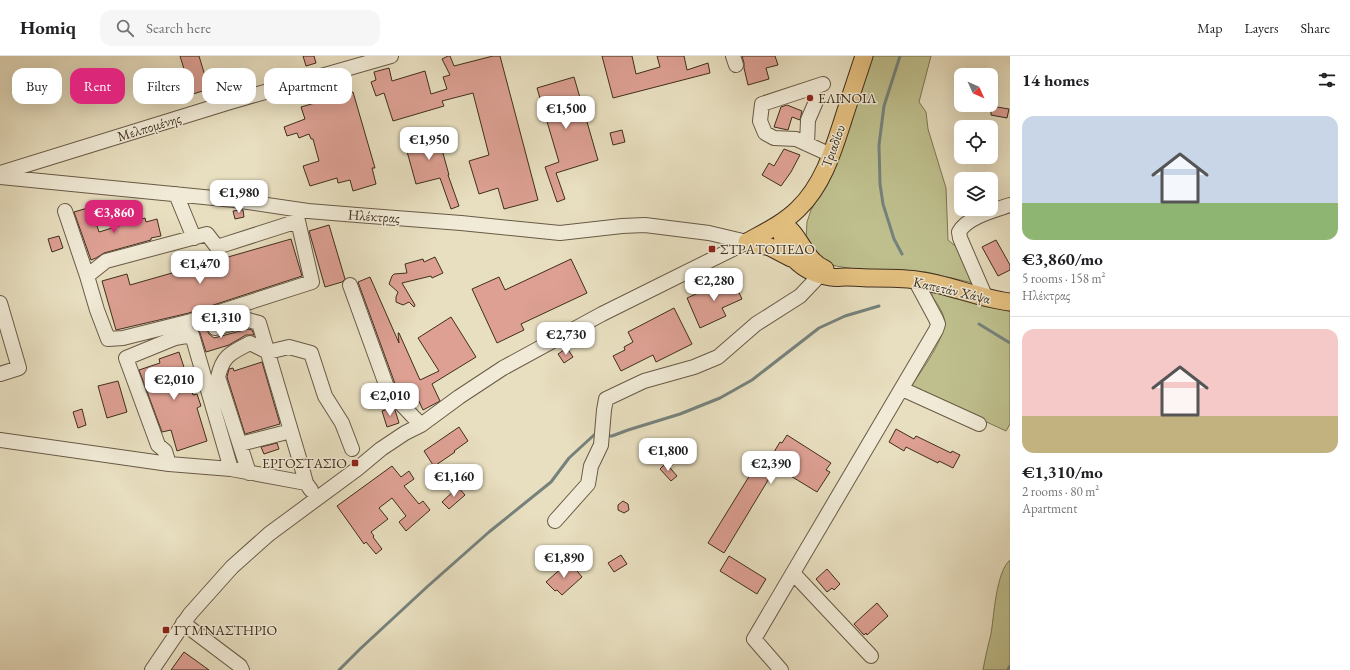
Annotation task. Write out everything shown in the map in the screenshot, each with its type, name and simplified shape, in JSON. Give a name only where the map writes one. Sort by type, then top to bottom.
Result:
[{"type":"main road","name":"Τριαδίου","points":[[747,242],[781,222],[800,208],[818,182],[831,154],[864,56]]},
{"type":"main road","points":[[747,242],[755,242],[797,253],[801,236],[802,214],[800,208]]},
{"type":"main road","name":"Καπετάν Χάψα","points":[[781,222],[789,228],[803,267],[820,275],[832,277],[915,280],[986,298],[1010,302]]},
{"type":"main road","name":"Καπετάν Χάψα","points":[[797,253],[810,258],[819,266],[846,277]]},
{"type":"street","name":"Μελπομένης","points":[[0,173],[230,102],[392,56]]},
{"type":"street","points":[[823,84],[762,104],[760,121],[766,132],[774,138],[796,139],[831,154]]},
{"type":"street","points":[[807,144],[808,120],[817,99]]},
{"type":"street","name":"Ηλέκτρας","points":[[0,177],[234,200],[308,211],[461,223],[560,233],[622,226],[645,226],[709,233],[747,242]]},
{"type":"street","points":[[176,194],[194,238]]},
{"type":"street","points":[[986,298],[960,238],[959,232],[963,226],[973,220],[1010,204]]},
{"type":"street","points":[[65,211],[108,339],[123,338],[190,321],[312,282],[298,221],[217,247],[207,234],[106,261],[87,276]]},
{"type":"street","points":[[152,670],[183,623],[220,580],[247,553],[286,520],[357,469],[381,449],[421,425],[471,388],[503,368],[583,324],[747,242]]},
{"type":"street","points":[[555,521],[588,484],[591,466],[601,445],[606,399],[644,381],[694,367],[718,357],[756,324],[800,296],[820,275]]},
{"type":"street","points":[[781,670],[754,639],[936,330],[938,324],[936,318],[915,280]]},
{"type":"street","points":[[350,285],[388,390],[421,425]]},
{"type":"street","points":[[0,303],[18,368],[0,374]]},
{"type":"street","points":[[215,328],[248,320],[259,323],[306,483],[316,499]]},
{"type":"street","points":[[169,464],[165,451],[158,445],[126,358],[175,338],[192,335],[231,469]]},
{"type":"street","points":[[249,473],[218,377],[221,365],[230,353],[250,343],[268,352],[289,347],[311,353],[324,396],[342,422],[352,449]]},
{"type":"street","points":[[902,388],[979,424]]},
{"type":"street","points":[[240,444],[291,431]]},
{"type":"street","points":[[0,440],[169,464],[231,469],[306,483]]},
{"type":"street","points":[[793,573],[871,656]]},
{"type":"street","points":[[183,623],[240,666],[242,670]]},
{"type":"green space","points":[[872,56],[931,56],[919,102],[926,112],[928,129],[946,188],[948,240],[959,249],[973,283],[926,272],[860,270],[836,266],[826,263],[806,240],[807,222],[811,210],[817,199]]},
{"type":"green space","points":[[932,292],[982,306],[1010,311],[1010,424],[1006,431],[911,387],[938,344],[944,326],[943,315],[932,296]]},
{"type":"green space","points":[[1010,560],[1010,670],[983,670],[991,634],[999,584],[1005,566]]},
{"type":"building","points":[[180,56],[199,56],[203,68],[202,91],[194,94],[194,68],[184,68]]},
{"type":"building","points":[[303,56],[314,56],[316,63],[306,66]]},
{"type":"building","points":[[450,56],[454,66],[493,56],[500,56],[538,200],[504,209],[498,188],[479,194],[469,161],[489,155],[473,93],[442,101],[444,106],[393,121],[384,93],[376,96],[371,82],[376,80],[374,72],[389,68],[392,81],[425,71],[431,94],[447,89],[443,77],[450,75],[442,59]]},
{"type":"building","points":[[602,56],[632,56],[636,74],[660,67],[657,56],[684,56],[687,70],[708,63],[710,73],[613,98]]},
{"type":"building","points":[[742,56],[775,56],[778,65],[766,68],[769,79],[748,85]]},
{"type":"building","points":[[574,77],[598,160],[556,173],[565,199],[557,202],[545,167],[559,162],[537,88]]},
{"type":"building","points":[[352,92],[375,168],[372,168],[376,184],[353,191],[350,180],[338,183],[337,178],[310,186],[303,166],[319,161],[313,139],[311,139],[309,134],[299,138],[297,133],[287,136],[284,127],[305,119],[301,107],[311,104],[352,104]]},
{"type":"building","points":[[787,105],[802,111],[800,120],[792,117],[788,130],[774,127],[781,107]]},
{"type":"building","points":[[998,107],[1009,109],[1007,118],[991,115],[991,112],[998,112]]},
{"type":"building","points":[[436,128],[448,175],[459,206],[451,209],[440,178],[416,184],[403,137]]},
{"type":"building","points":[[622,130],[625,142],[613,145],[610,133]]},
{"type":"building","points":[[784,149],[800,155],[791,172],[781,186],[762,175],[769,163],[774,166]]},
{"type":"building","points":[[91,207],[99,232],[145,218],[146,222],[157,219],[161,236],[104,253],[91,260],[74,212]]},
{"type":"building","points":[[243,210],[244,217],[235,219],[233,211]]},
{"type":"building","points":[[329,225],[345,279],[342,282],[325,287],[309,231]]},
{"type":"building","points":[[59,236],[63,248],[52,252],[48,239]]},
{"type":"building","points":[[291,239],[302,276],[189,313],[116,330],[102,281],[127,274],[130,285]]},
{"type":"building","points":[[996,240],[1010,265],[1010,270],[998,276],[982,247]]},
{"type":"building","points":[[435,257],[443,273],[432,278],[431,276],[402,283],[415,305],[414,307],[409,302],[403,305],[396,302],[398,292],[389,284],[392,276],[394,274],[407,273],[405,264],[423,259],[424,262]]},
{"type":"building","points":[[571,259],[587,293],[521,324],[524,330],[497,343],[472,289],[499,277],[505,290]]},
{"type":"building","points":[[370,277],[399,343],[398,333],[420,380],[439,371],[418,338],[451,317],[476,357],[432,384],[440,401],[423,410],[416,395],[409,400],[396,386],[394,381],[358,282]]},
{"type":"building","points":[[732,278],[742,299],[722,308],[726,316],[700,328],[687,298]]},
{"type":"building","points":[[674,308],[692,344],[656,362],[653,355],[621,371],[613,356],[625,350],[624,347],[633,342],[628,332]]},
{"type":"building","points":[[207,325],[209,334],[214,338],[248,329],[252,330],[254,335],[246,335],[229,345],[206,352],[197,328]]},
{"type":"building","points":[[567,348],[573,357],[564,363],[558,354]]},
{"type":"building","points":[[179,352],[193,395],[197,394],[201,406],[197,408],[207,441],[177,451],[171,430],[162,432],[139,370],[160,363],[159,359]]},
{"type":"building","points":[[262,362],[280,424],[245,434],[227,377],[229,369],[233,368],[234,371]]},
{"type":"building","points":[[118,381],[127,412],[107,418],[98,386]]},
{"type":"building","points":[[393,407],[399,423],[387,427],[382,411]]},
{"type":"building","points":[[82,409],[86,425],[78,428],[73,412]]},
{"type":"building","points":[[459,427],[468,441],[454,451],[455,452],[436,465],[433,465],[424,451]]},
{"type":"building","points":[[896,429],[914,439],[916,436],[951,453],[952,451],[960,455],[953,468],[939,461],[938,463],[906,447],[904,451],[889,442]]},
{"type":"building","points":[[787,435],[831,463],[826,470],[830,472],[817,492],[776,467],[724,553],[708,543],[761,457],[768,462],[780,442],[782,443]]},
{"type":"building","points":[[277,443],[279,449],[264,454],[261,447]]},
{"type":"building","points":[[666,463],[677,476],[671,481],[660,469]]},
{"type":"building","points":[[392,466],[401,477],[409,471],[414,479],[404,486],[419,504],[423,501],[430,510],[406,531],[399,522],[406,516],[392,498],[379,508],[388,519],[371,532],[382,549],[376,554],[366,542],[364,544],[337,506]]},
{"type":"building","points":[[458,487],[465,495],[449,509],[442,502]]},
{"type":"building","points":[[623,501],[628,504],[629,510],[624,513],[618,510],[618,505]]},
{"type":"building","points":[[621,555],[627,564],[614,572],[608,563]]},
{"type":"building","points":[[729,556],[766,579],[757,594],[720,571]]},
{"type":"building","points":[[566,564],[571,570],[574,567],[582,577],[562,595],[557,590],[555,591],[546,582]]},
{"type":"building","points":[[827,569],[840,584],[834,590],[832,588],[827,592],[816,579]]},
{"type":"building","points":[[877,603],[888,616],[867,635],[866,633],[864,635],[854,624]]},
{"type":"building","points":[[184,652],[209,670],[171,670]]},
{"type":"waterway","points":[[900,56],[884,106],[879,145],[880,184],[883,204],[894,239],[902,254]]},
{"type":"waterway","points":[[605,436],[612,436],[680,414],[720,398],[752,380],[819,328],[845,316],[879,306]]},
{"type":"waterway","points":[[979,324],[1010,343]]},
{"type":"waterway","points":[[339,670],[428,586],[489,532],[551,482],[569,458],[594,435],[597,436]]},
{"type":"waterway","points":[[1008,670],[1010,666]]},
{"type":"place","name":"ΕΛΙΝΟΙΛ","points":[[810,98]]},
{"type":"place","name":"ΣΤΡΑΤΟΠΕΔΟ","points":[[712,249]]},
{"type":"place","name":"ΕΡΓΟΣΤΑΣΙΟ","points":[[355,463]]},
{"type":"place","name":"ΓΥΜΝΑΣΤΗΡΙΟ","points":[[166,630]]}]
